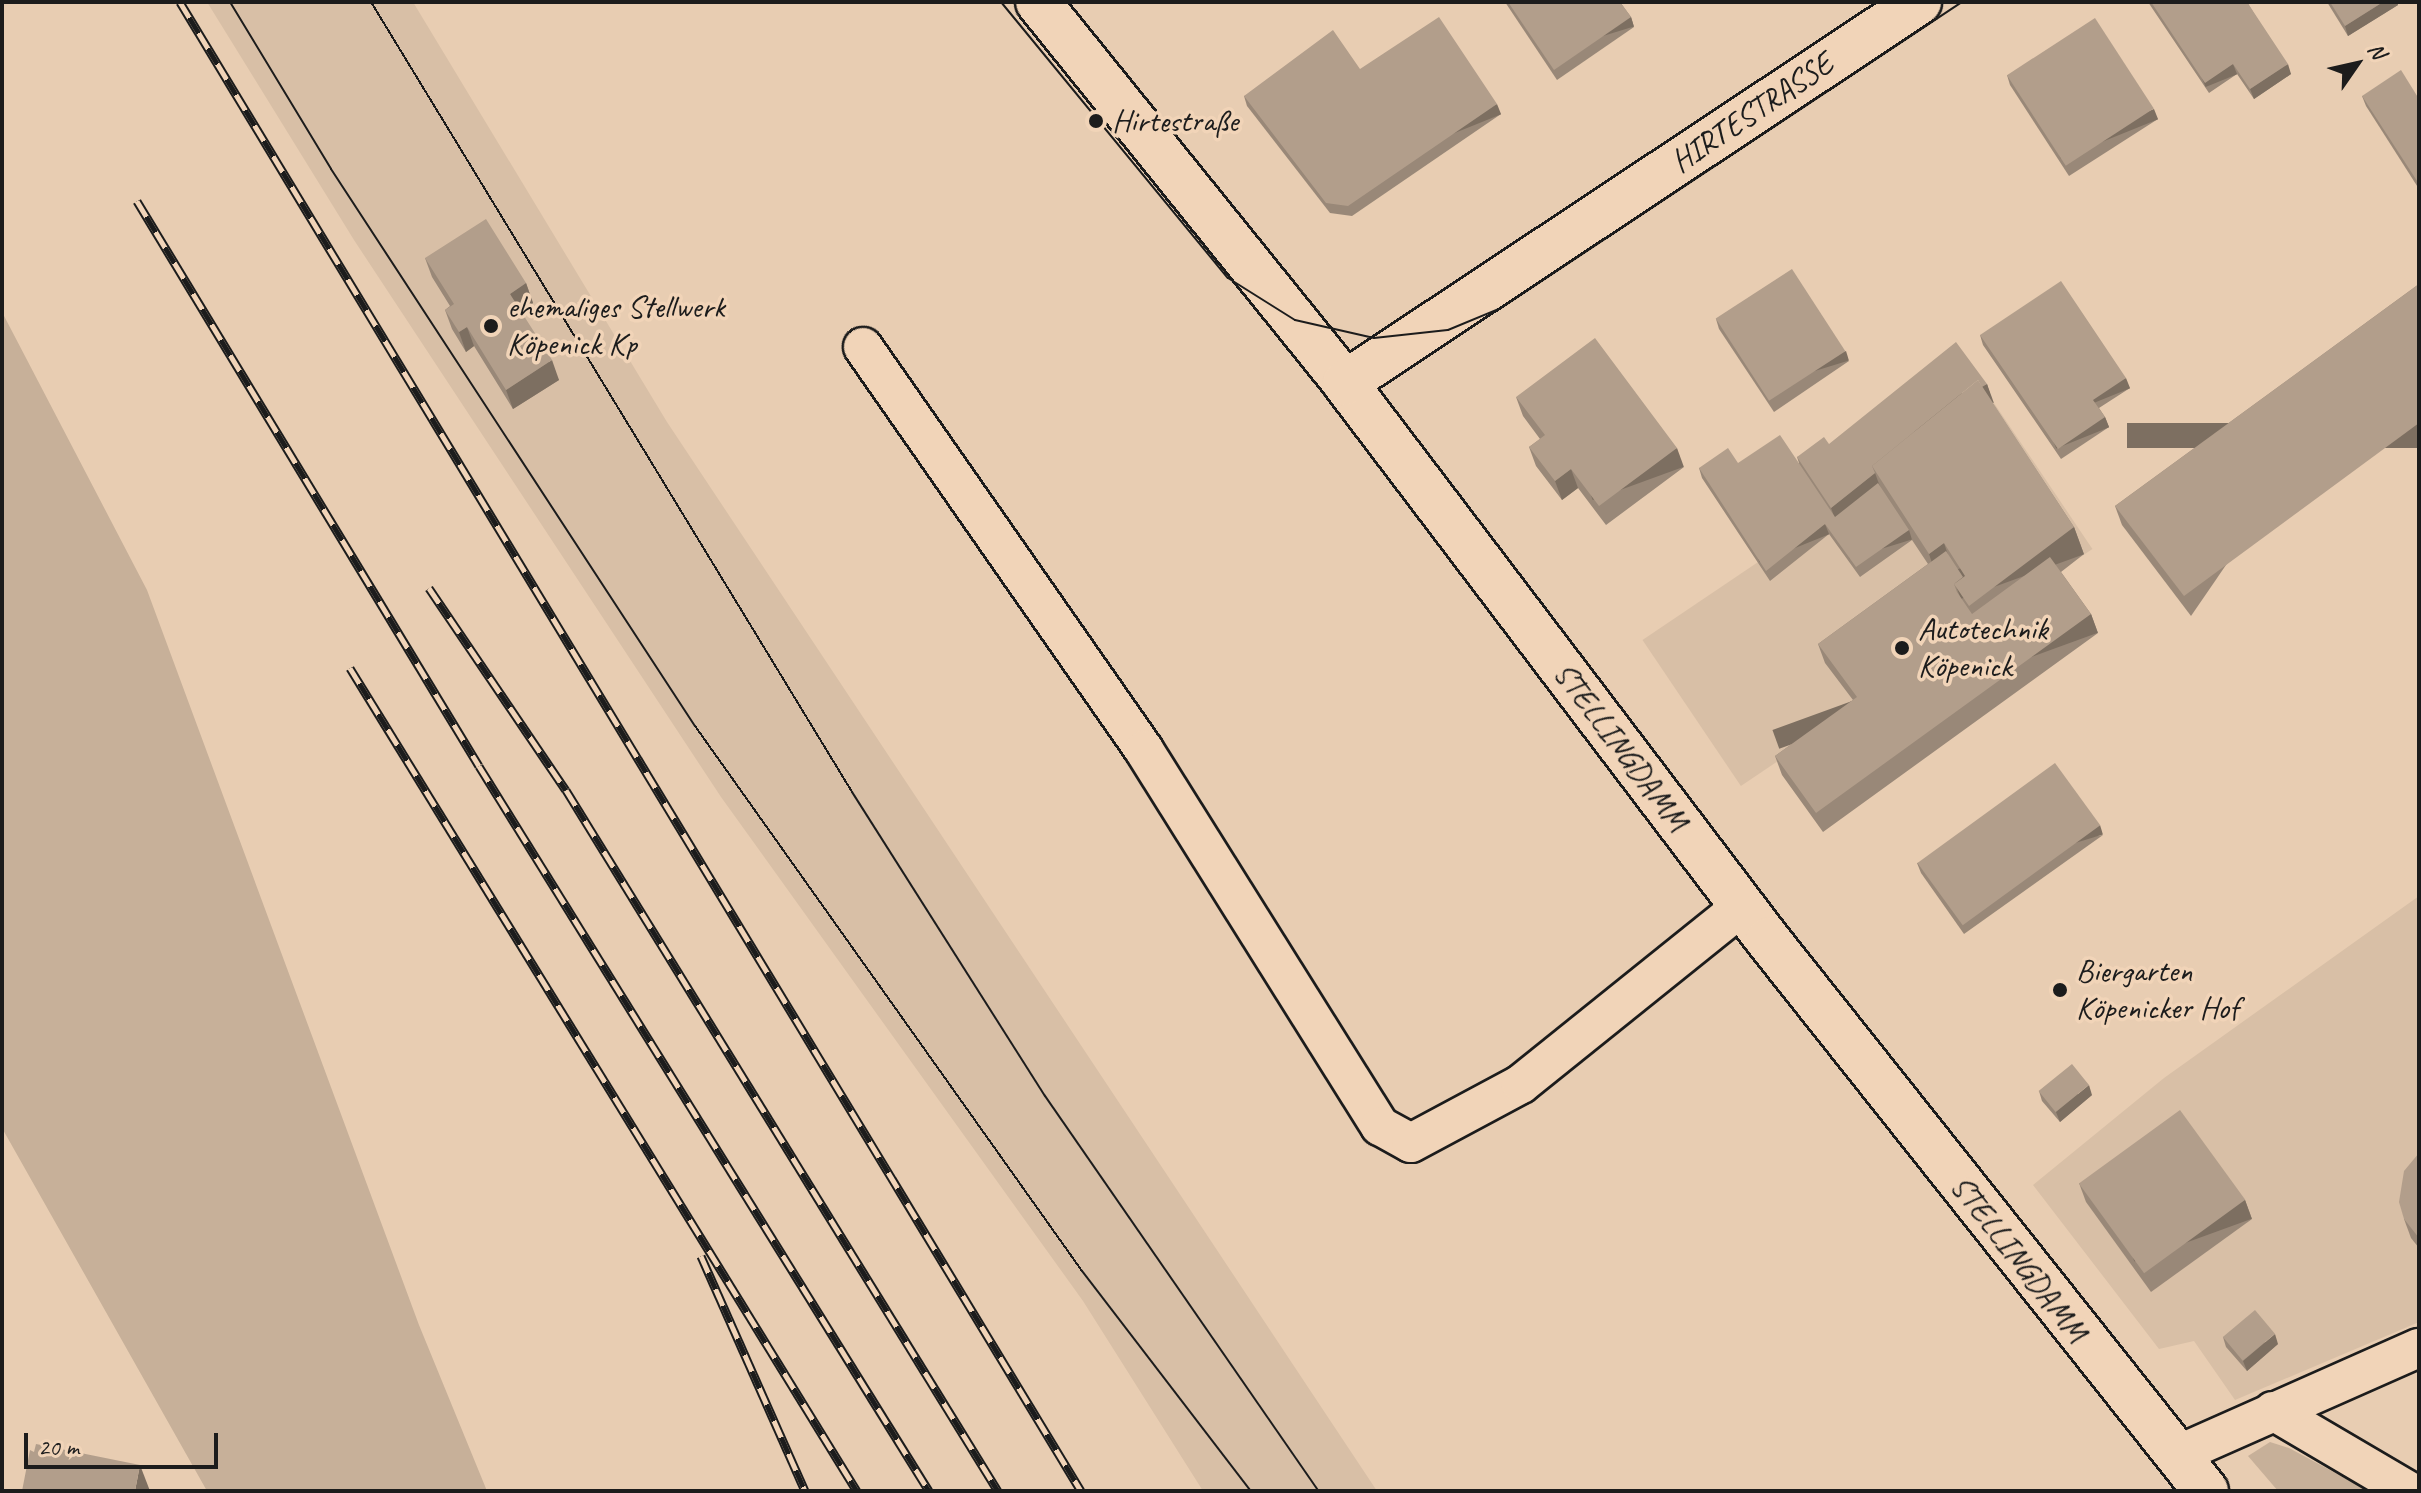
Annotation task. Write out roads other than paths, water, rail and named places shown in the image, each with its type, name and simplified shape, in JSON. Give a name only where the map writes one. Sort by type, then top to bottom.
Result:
[{"type":"street","name":"STELLINGDAMM","points":[[1038,2],[1345,383],[1742,906],[2206,1491]]},
{"type":"street","name":"HIRTESTRASSE","points":[[1345,383],[1919,2]]},
{"type":"lane","points":[[863,347],[1144,750],[1380,1126],[1411,1143],[1521,1084],[1742,906]]},
{"type":"lane","points":[[2177,1455],[2419,1348]]},
{"type":"lane","points":[[2273,1411],[2409,1491]]},
{"type":"tram line","points":[[230,2],[331,169],[695,726],[1082,1271],[1251,1491]]},
{"type":"tram line","points":[[371,2],[852,792],[1045,1096],[1319,1491]]},
{"type":"tram line","points":[[1001,2],[1228,278],[1295,320],[1374,338],[1448,330],[1501,308],[1962,2]]},
{"type":"railway","points":[[180,2],[1081,1491]]},
{"type":"railway","points":[[137,201],[479,766],[929,1491]]},
{"type":"railway","points":[[429,588],[566,790],[998,1491]]},
{"type":"railway","points":[[350,668],[857,1491]]},
{"type":"railway","points":[[701,1256],[805,1491]]},
{"type":"place","name":"Hirtestraße","points":[[1096,121]]},
{"type":"place","name":"ehemaliges Stellwerk Köpenick Kp","points":[[491,326]]},
{"type":"place","name":"Autotechnik Köpenick","points":[[1902,648]]},
{"type":"place","name":"Biergarten Köpenicker Hof","points":[[2060,990]]}]
